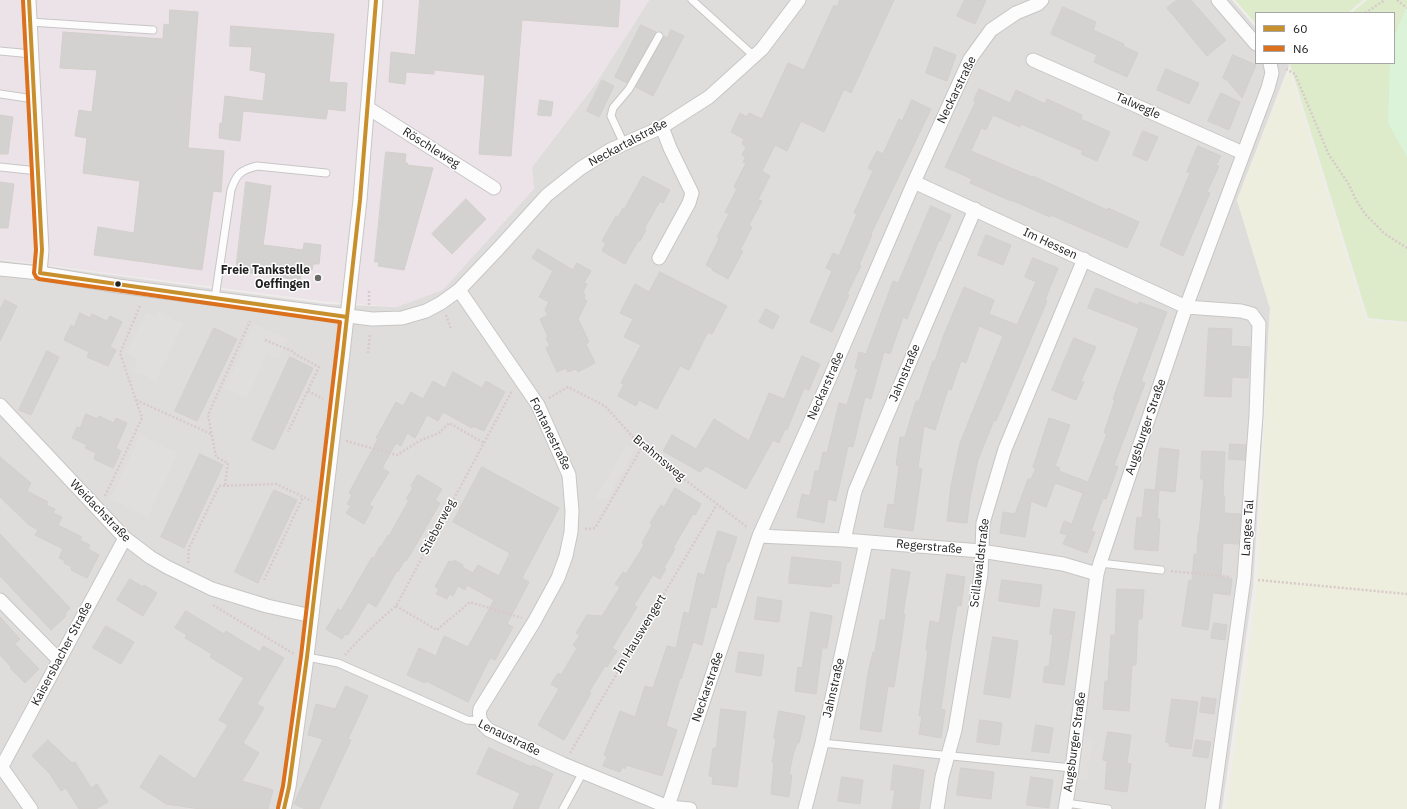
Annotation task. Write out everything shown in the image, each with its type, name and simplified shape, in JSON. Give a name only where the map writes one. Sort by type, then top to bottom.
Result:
[{"type":"street","points":[[29,0],[42,250],[40,273]]},
{"type":"street","points":[[284,809],[289,786],[307,657],[347,317],[368,108],[376,0]]},
{"type":"street","name":"Neckartalstraße","points":[[0,269],[40,273],[118,286],[372,320],[402,318],[426,311],[441,303],[459,290],[547,195],[581,168],[610,150],[662,127],[709,97],[762,49],[800,0]]},
{"type":"street","name":"Neckarstraße","points":[[667,808],[759,536],[825,389],[914,182],[970,59],[991,30],[1016,13],[1038,4],[1042,0]]},
{"type":"street","points":[[1218,0],[1255,43]]},
{"type":"street","name":"Talwegle","points":[[1032,60],[1243,153]]},
{"type":"street","name":"Augsburger Straße","points":[[1066,806],[1099,568],[1186,307],[1268,88],[1271,68]]},
{"type":"street","name":"Röschleweg","points":[[368,108],[494,188]]},
{"type":"street","points":[[659,258],[689,203],[692,193],[670,148],[662,127]]},
{"type":"street","name":"Im Hessen","points":[[914,182],[1186,307]]},
{"type":"street","name":"Jahnstraße","points":[[844,540],[855,491],[975,209]]},
{"type":"street","name":"Scillawaldstraße","points":[[937,809],[942,777],[955,730],[981,574],[983,523],[1005,449],[1084,259]]},
{"type":"street","name":"Fontanestraße","points":[[459,290],[538,405],[569,475],[572,511],[571,532],[566,556],[558,578],[534,622],[480,709],[480,721]]},
{"type":"street","name":"Langes Tal","points":[[1186,307],[1241,311],[1252,314],[1259,324],[1256,415],[1244,578],[1212,809]]},
{"type":"street","name":"Weidachstraße","points":[[0,405],[125,538],[167,568],[212,589],[268,606],[312,616]]},
{"type":"street","name":"Regerstraße","points":[[759,536],[844,540],[981,551],[1099,568]]},
{"type":"street","name":"Kaisersbacher Straße","points":[[1,767],[125,538]]},
{"type":"street","name":"Jahnstraße","points":[[805,809],[822,742],[866,542]]},
{"type":"street","points":[[0,600],[59,660]]},
{"type":"street","name":"Lenaustraße","points":[[480,721],[489,730],[563,764],[667,808],[690,809]]},
{"type":"street","points":[[1,767],[31,809]]},
{"type":"lane","points":[[692,0],[754,56]]},
{"type":"lane","points":[[30,22],[153,30]]},
{"type":"lane","points":[[624,144],[611,116],[613,108],[629,89],[659,36]]},
{"type":"lane","points":[[0,51],[32,54]]},
{"type":"lane","points":[[0,94],[34,99]]},
{"type":"lane","points":[[215,298],[231,190],[239,174],[247,168],[257,166],[326,173]]},
{"type":"lane","points":[[0,167],[38,171]]},
{"type":"lane","points":[[1099,568],[1161,570]]},
{"type":"lane","name":"Lenaustraße","points":[[307,657],[338,663],[466,720],[480,721]]},
{"type":"lane","points":[[822,742],[1072,768]]},
{"type":"lane","points":[[563,809],[583,772]]},
{"type":"lane","name":"Augsburger Straße","points":[[1066,806],[1108,809]]},
{"type":"path","points":[[1367,12],[1385,0]]},
{"type":"path","points":[[1397,0],[1407,8]]},
{"type":"path","points":[[1271,68],[1282,66],[1295,74],[1329,155],[1348,183],[1365,214],[1385,234],[1407,248]]},
{"type":"path","points":[[98,510],[142,418],[120,352],[140,306]]},
{"type":"path","points":[[225,486],[228,463],[216,458],[208,415],[250,321]]},
{"type":"path","points":[[266,340],[294,352],[295,354],[319,367],[288,432]]},
{"type":"path","name":"Stieberweg","points":[[338,663],[357,641],[396,606],[520,378]]},
{"type":"path","name":"Brahmsweg","points":[[538,405],[568,387],[605,406],[642,447],[759,536]]},
{"type":"path","points":[[136,400],[212,434]]},
{"type":"path","points":[[333,437],[397,455],[421,440],[439,433],[449,423],[484,443]]},
{"type":"path","points":[[571,532],[595,528],[642,447]]},
{"type":"path","points":[[187,577],[189,548],[219,486],[276,484],[324,507]]},
{"type":"path","points":[[264,580],[303,497]]},
{"type":"path","name":"Im Hauswengert","points":[[563,764],[717,504]]},
{"type":"path","points":[[1161,570],[1407,594]]},
{"type":"path","points":[[396,606],[437,630],[470,602],[534,622]]},
{"type":"path","points":[[209,603],[293,654],[307,657]]},
{"type":"shaded area","points":[[0,0],[649,0],[596,83],[532,167],[534,189],[443,290],[397,307],[328,302],[0,259]]},
{"type":"shaded area","points":[[649,0],[1232,0],[1255,27],[1255,64],[1289,65],[1237,200],[1270,308],[1253,587],[1222,809],[0,809],[0,260],[327,304],[397,307],[532,167],[596,83]]},
{"type":"shaded area","points":[[1289,69],[1366,320],[1407,324],[1407,809],[1226,809],[1257,587],[1270,308],[1237,200]]},
{"type":"shaded area","points":[[146,312],[156,317],[158,312],[183,324],[156,381],[133,370],[138,359],[126,353]]},
{"type":"shaded area","points":[[254,324],[288,339],[278,359],[267,354],[247,398],[225,388]]},
{"type":"shaded area","points":[[140,435],[178,453],[148,517],[110,499]]},
{"type":"shaded area","points":[[626,446],[635,450],[607,499],[595,498]]},
{"type":"shaded area","points":[[1082,736],[1093,738],[1087,781],[1076,779]]},
{"type":"green space","points":[[1235,0],[1363,0],[1349,12],[1255,12],[1255,23]]},
{"type":"green space","points":[[1367,0],[1407,0],[1407,322],[1368,318],[1290,64],[1395,64],[1395,12],[1352,12]]},
{"type":"green space","points":[[1407,6],[1407,157],[1388,123],[1390,64],[1395,64],[1395,35]]},
{"type":"building","points":[[420,0],[620,0],[618,27],[522,20],[511,156],[479,154],[485,75],[434,70],[434,74],[406,72],[405,84],[389,82],[391,52],[415,55]]},
{"type":"building","points":[[840,0],[894,0],[851,93],[844,89],[824,132],[801,121],[787,151],[775,145],[762,171],[770,176],[758,200],[762,201],[749,225],[752,227],[740,250],[743,251],[728,279],[706,265],[719,239],[717,237],[729,214],[725,212],[737,189],[734,187],[746,163],[743,162],[746,157],[742,155],[746,147],[742,144],[744,139],[731,132],[740,113],[747,117],[749,113],[762,119],[788,63],[804,70],[834,5],[837,7]]},
{"type":"building","points":[[965,0],[986,0],[975,24],[957,16]]},
{"type":"building","points":[[1177,0],[1191,0],[1226,40],[1207,56],[1167,8]]},
{"type":"building","points":[[1063,7],[1096,22],[1093,30],[1124,44],[1123,46],[1138,53],[1127,77],[1094,62],[1097,55],[1051,34]]},
{"type":"building","points":[[170,10],[198,12],[188,148],[224,151],[221,192],[213,191],[202,270],[94,255],[98,227],[134,233],[140,181],[83,173],[87,138],[75,136],[79,110],[92,112],[97,70],[60,68],[63,32],[163,39],[164,24],[169,25]]},
{"type":"building","points":[[641,25],[656,32],[627,83],[615,77]]},
{"type":"building","points":[[231,26],[334,34],[329,82],[347,83],[345,111],[328,109],[326,119],[243,111],[240,141],[219,138],[225,96],[263,101],[266,73],[250,70],[252,47],[230,46]]},
{"type":"building","points":[[671,30],[684,36],[653,96],[636,87],[664,36],[667,38]]},
{"type":"building","points":[[935,47],[956,55],[947,81],[926,73]]},
{"type":"building","points":[[1233,55],[1256,65],[1242,98],[1227,80],[1223,78]]},
{"type":"building","points":[[1166,69],[1199,83],[1189,104],[1157,90]]},
{"type":"building","points":[[602,80],[614,86],[599,117],[587,111]]},
{"type":"building","points":[[979,89],[1010,103],[1016,90],[1045,104],[1047,99],[1082,115],[1081,119],[1110,132],[1097,161],[1081,154],[1083,151],[1021,124],[1020,127],[993,115],[986,130],[981,128],[971,151],[1032,177],[1033,176],[1107,210],[1108,208],[1139,222],[1127,248],[1051,215],[1050,217],[970,183],[972,179],[945,167],[976,101],[974,101]]},
{"type":"building","points":[[1221,93],[1240,102],[1229,130],[1208,121]]},
{"type":"building","points":[[540,100],[553,102],[551,116],[538,115]]},
{"type":"building","points":[[912,100],[931,109],[871,234],[872,235],[859,265],[861,266],[847,294],[849,295],[832,332],[810,322],[832,271],[826,268],[833,253],[839,256],[857,214],[854,213],[873,171],[868,168],[877,151],[883,154],[899,119],[902,121]]},
{"type":"building","points":[[0,115],[13,117],[8,154],[0,154]]},
{"type":"building","points":[[1143,131],[1158,137],[1147,161],[1133,155]]},
{"type":"building","points":[[1198,146],[1221,156],[1216,165],[1219,166],[1207,192],[1210,193],[1183,256],[1160,245],[1190,173],[1187,172]]},
{"type":"building","points":[[386,152],[406,154],[405,163],[408,163],[407,165],[433,168],[404,270],[378,266],[379,262],[375,262]]},
{"type":"building","points":[[643,176],[670,190],[663,203],[660,201],[644,229],[646,230],[640,241],[638,241],[625,264],[602,251],[606,243],[602,241],[616,216],[618,217],[623,208],[624,209]]},
{"type":"building","points":[[0,182],[14,184],[8,228],[0,228]]},
{"type":"building","points":[[246,182],[271,186],[263,245],[303,250],[304,243],[321,245],[319,264],[313,264],[312,270],[302,269],[300,280],[236,271]]},
{"type":"building","points":[[466,199],[486,219],[452,254],[432,234]]},
{"type":"building","points":[[931,206],[951,215],[940,241],[939,240],[907,319],[903,317],[890,354],[884,352],[871,399],[865,397],[853,447],[848,446],[836,501],[828,499],[824,523],[797,517],[802,494],[810,496],[815,471],[819,471],[823,452],[827,453],[839,403],[847,405],[858,369],[855,368],[859,352],[866,354],[893,281],[898,283]]},
{"type":"building","points":[[986,235],[1011,245],[1003,265],[978,255]]},
{"type":"building","points":[[538,249],[573,270],[577,263],[591,271],[584,283],[587,284],[583,292],[585,294],[584,298],[587,301],[578,319],[589,342],[586,344],[595,363],[578,372],[576,369],[568,372],[566,368],[557,372],[546,348],[550,346],[546,338],[548,337],[540,319],[548,315],[545,310],[549,302],[539,297],[553,271],[532,258]]},
{"type":"building","points":[[1033,258],[1058,268],[1045,300],[1047,301],[996,421],[994,420],[978,460],[970,498],[967,523],[947,521],[951,486],[960,443],[1003,336],[979,326],[966,363],[961,361],[951,390],[948,389],[935,430],[924,426],[918,468],[922,469],[913,531],[884,527],[888,504],[894,505],[899,466],[896,465],[900,437],[905,437],[916,401],[919,401],[933,361],[935,361],[943,337],[964,287],[994,300],[989,314],[1017,325],[1036,282],[1025,277]]},
{"type":"building","points":[[660,272],[727,306],[712,334],[708,332],[689,370],[680,366],[657,409],[639,400],[636,406],[618,396],[624,384],[621,383],[641,345],[624,337],[633,319],[620,313],[635,284],[649,292]]},
{"type":"building","points":[[1096,288],[1138,305],[1139,302],[1167,312],[1141,381],[1145,383],[1114,465],[1118,467],[1106,499],[1103,498],[1091,531],[1095,532],[1087,553],[1063,544],[1067,535],[1060,533],[1064,521],[1072,524],[1083,493],[1055,483],[1046,507],[1031,501],[1025,537],[1000,533],[1003,512],[1015,514],[1028,479],[1031,479],[1036,468],[1033,467],[1049,418],[1070,425],[1055,466],[1060,468],[1059,471],[1088,482],[1107,434],[1104,433],[1115,400],[1113,399],[1139,328],[1088,308]]},
{"type":"building","points":[[5,300],[17,306],[0,341],[0,310]]},
{"type":"building","points":[[766,309],[779,316],[773,329],[759,322]]},
{"type":"building","points":[[80,313],[90,318],[92,314],[107,321],[110,316],[122,322],[110,347],[116,350],[108,366],[87,357],[89,352],[64,340],[71,325],[74,327]]},
{"type":"building","points":[[214,328],[237,339],[197,421],[175,411]]},
{"type":"building","points":[[1209,328],[1232,329],[1231,346],[1250,347],[1248,378],[1232,377],[1231,397],[1205,396]]},
{"type":"building","points":[[1074,338],[1096,347],[1081,381],[1084,382],[1076,400],[1052,390]]},
{"type":"building","points":[[47,351],[59,357],[31,415],[19,410]]},
{"type":"building","points":[[802,356],[820,364],[809,390],[804,388],[787,430],[785,429],[779,443],[773,440],[746,489],[706,466],[700,472],[663,451],[672,435],[696,449],[714,419],[749,441],[769,393],[784,399]]},
{"type":"building","points":[[290,357],[313,368],[274,450],[252,440]]},
{"type":"building","points":[[453,372],[482,388],[486,381],[505,392],[484,431],[473,426],[472,428],[443,412],[438,421],[427,415],[415,438],[407,433],[401,446],[396,443],[382,468],[389,472],[369,505],[373,507],[364,524],[346,513],[351,506],[347,504],[352,495],[349,493],[378,439],[376,438],[396,402],[403,406],[411,392],[423,399],[433,381],[445,388]]},
{"type":"building","points":[[86,414],[97,419],[99,416],[114,423],[116,418],[127,423],[116,448],[121,451],[113,468],[94,459],[96,453],[85,448],[87,445],[72,438],[77,427],[80,428]]},
{"type":"building","points":[[1230,444],[1246,445],[1245,460],[1229,459]]},
{"type":"building","points":[[1160,448],[1179,450],[1175,492],[1159,490],[1157,519],[1160,519],[1158,551],[1134,549],[1137,517],[1142,518],[1145,489],[1155,490]]},
{"type":"building","points":[[1202,451],[1225,452],[1223,496],[1225,496],[1224,513],[1241,514],[1238,544],[1223,543],[1221,577],[1232,579],[1230,595],[1213,593],[1208,630],[1182,626],[1189,580],[1192,581],[1194,554],[1197,554],[1204,479],[1201,479]]},
{"type":"building","points":[[200,454],[223,465],[184,548],[161,537]]},
{"type":"building","points":[[0,457],[31,483],[27,491],[48,502],[46,505],[55,509],[53,513],[62,517],[58,525],[82,537],[80,540],[90,545],[88,549],[99,555],[87,578],[71,570],[72,567],[64,563],[65,561],[59,558],[63,549],[35,535],[38,530],[29,525],[0,497]]},
{"type":"building","points":[[482,467],[559,508],[522,578],[529,582],[507,624],[513,627],[495,660],[490,658],[468,702],[426,681],[425,683],[407,675],[419,648],[436,656],[444,636],[468,647],[494,600],[467,585],[465,590],[458,586],[453,596],[449,594],[447,599],[436,594],[439,589],[435,587],[449,561],[453,562],[454,560],[463,565],[462,567],[473,573],[478,565],[499,576],[510,553],[453,522]]},
{"type":"building","points":[[418,475],[442,489],[435,500],[440,503],[413,550],[398,572],[397,571],[376,607],[368,602],[348,635],[345,634],[342,639],[326,629],[338,609],[341,611],[372,557],[374,558],[380,546],[381,547],[388,535],[389,536],[409,500],[406,499],[413,488],[411,486]]},
{"type":"building","points":[[675,488],[701,504],[695,515],[693,514],[673,548],[675,549],[664,567],[666,569],[660,579],[653,575],[634,605],[637,607],[612,648],[617,651],[607,667],[605,666],[589,692],[591,693],[564,740],[538,725],[559,689],[551,684],[558,673],[561,675],[577,648],[573,645],[580,635],[576,633],[587,615],[602,616],[620,587],[615,584],[623,572],[626,574],[644,545],[642,543],[652,525],[650,523],[661,505],[664,507]]},
{"type":"building","points":[[274,490],[297,500],[258,583],[235,572]]},
{"type":"building","points":[[718,531],[737,537],[729,562],[727,562],[716,608],[711,607],[702,645],[693,642],[681,679],[680,678],[666,726],[677,730],[662,776],[626,765],[625,769],[622,767],[620,772],[603,766],[607,756],[604,755],[620,711],[635,717],[645,686],[653,688],[667,646],[676,648],[684,612],[689,614],[698,573],[704,575]]},
{"type":"building","points":[[0,534],[70,608],[65,614],[66,616],[51,630],[0,576]]},
{"type":"building","points":[[792,557],[841,562],[839,584],[832,583],[831,587],[789,583]]},
{"type":"building","points":[[892,569],[910,572],[894,687],[888,686],[881,732],[860,729],[868,673],[873,652],[875,652],[880,620],[885,620]]},
{"type":"building","points":[[947,574],[965,577],[961,606],[957,605],[949,653],[941,709],[945,710],[941,738],[919,734],[922,716],[919,716],[928,650],[926,650],[930,621],[939,623]]},
{"type":"building","points":[[130,579],[157,593],[143,616],[117,600]]},
{"type":"building","points":[[1002,580],[1042,585],[1039,607],[999,601]]},
{"type":"building","points":[[1117,589],[1144,590],[1142,619],[1138,619],[1136,665],[1132,665],[1129,711],[1103,709],[1105,681],[1108,681],[1111,635],[1115,635]]},
{"type":"building","points":[[758,597],[782,601],[779,622],[755,619]]},
{"type":"building","points":[[1054,609],[1075,612],[1064,685],[1043,682],[1045,666],[1049,667],[1053,635],[1050,634]]},
{"type":"building","points":[[186,611],[224,634],[226,631],[260,652],[263,646],[284,658],[257,704],[264,708],[243,743],[259,753],[242,781],[273,790],[268,809],[200,809],[166,804],[140,787],[160,755],[195,779],[228,725],[219,720],[244,678],[210,657],[212,654],[185,638],[187,635],[175,628]]},
{"type":"building","points":[[811,612],[832,616],[827,648],[822,648],[816,694],[795,691],[798,667],[802,668]]},
{"type":"building","points":[[0,617],[20,639],[15,644],[39,669],[25,683],[0,655]]},
{"type":"building","points":[[1214,623],[1227,625],[1225,640],[1211,638]]},
{"type":"building","points":[[106,626],[134,642],[121,664],[93,648]]},
{"type":"building","points":[[993,637],[1018,641],[1010,698],[984,694]]},
{"type":"building","points":[[739,652],[764,655],[761,676],[736,672]]},
{"type":"building","points":[[346,686],[368,696],[348,739],[351,740],[319,809],[305,809],[294,804],[323,739],[308,735],[316,704],[335,709]]},
{"type":"building","points":[[1202,697],[1216,699],[1214,714],[1200,712]]},
{"type":"building","points":[[1172,699],[1198,702],[1191,749],[1169,746],[1170,743],[1166,742]]},
{"type":"building","points":[[721,709],[746,712],[737,787],[712,784],[713,777],[709,776],[713,748],[716,748]]},
{"type":"building","points":[[779,711],[805,716],[799,743],[797,743],[794,750],[789,775],[792,775],[789,797],[771,794],[774,762],[772,762],[776,739],[774,738]]},
{"type":"building","points":[[980,720],[1002,723],[999,745],[977,742]]},
{"type":"building","points":[[1036,725],[1053,728],[1049,753],[1032,751]]},
{"type":"building","points":[[1108,732],[1131,735],[1127,763],[1131,764],[1127,792],[1105,789],[1107,761],[1103,760]]},
{"type":"building","points":[[48,740],[72,763],[75,762],[91,788],[97,784],[108,802],[96,809],[79,809],[66,788],[61,791],[50,774],[32,756]]},
{"type":"building","points":[[1196,740],[1211,742],[1208,758],[1193,756]]},
{"type":"building","points":[[489,748],[532,767],[533,765],[553,774],[538,809],[513,809],[520,793],[477,774]]},
{"type":"building","points":[[894,765],[924,770],[919,809],[892,809],[895,790],[891,790]]},
{"type":"building","points":[[961,768],[994,772],[991,799],[957,795]]},
{"type":"building","points":[[842,777],[863,780],[860,804],[838,801]]},
{"type":"building","points":[[1031,777],[1053,780],[1049,808],[1027,805]]},
{"type":"transit line","name":"N6","points":[[23,0],[36,250],[34,273],[36,277],[39,279],[340,322],[301,656],[283,786],[278,808]]},
{"type":"transit line","name":"60","points":[[29,0],[42,250],[40,273],[347,317]]},
{"type":"transit line","name":"60","points":[[284,809],[289,787],[307,657],[343,353],[360,200],[376,0]]},
{"type":"place","name":"Freie Tankstelle Oeffingen","points":[[318,278]]}]
